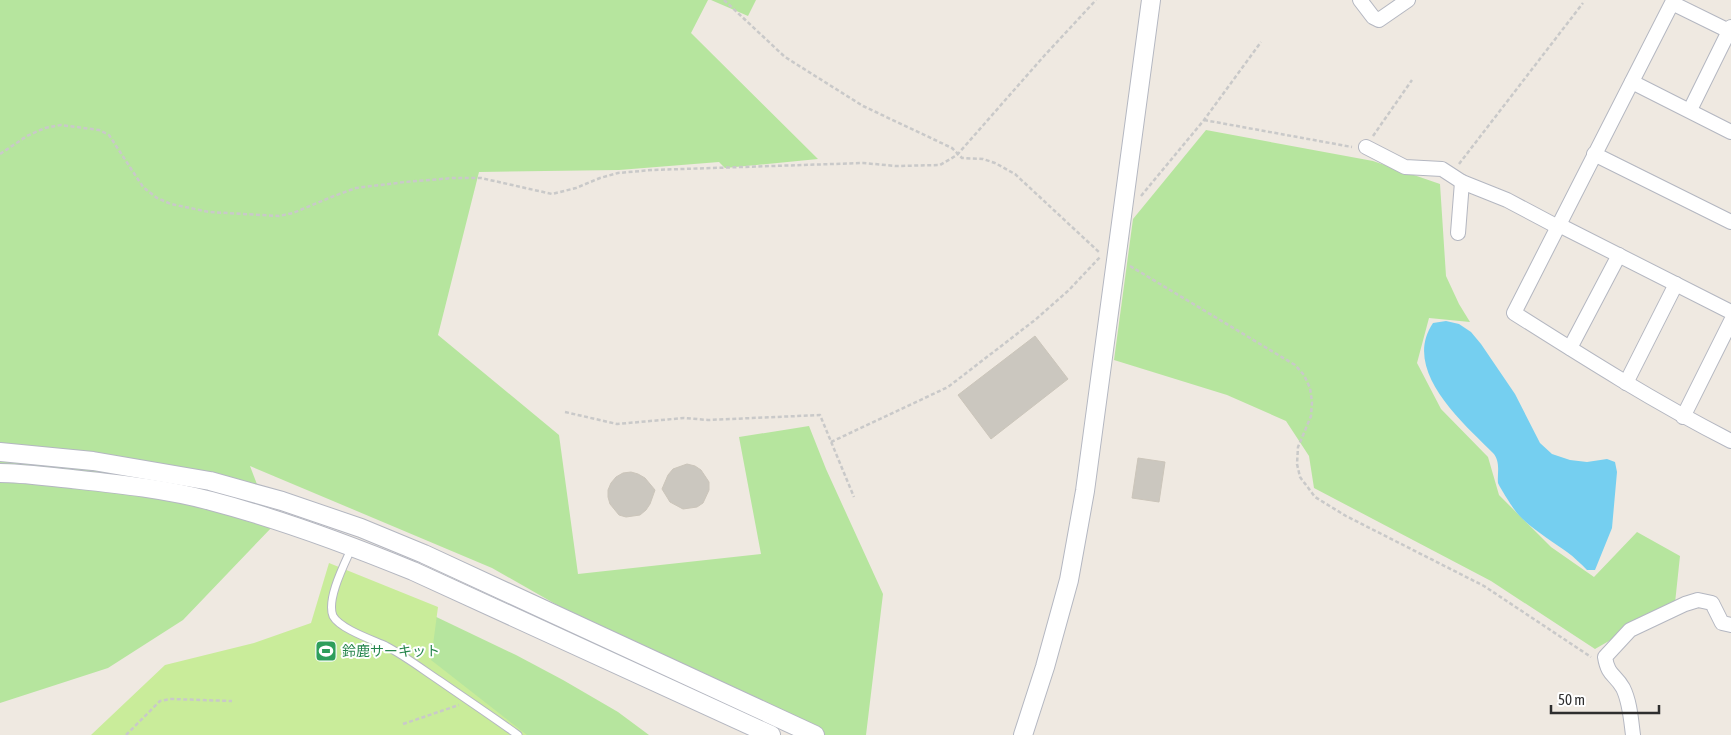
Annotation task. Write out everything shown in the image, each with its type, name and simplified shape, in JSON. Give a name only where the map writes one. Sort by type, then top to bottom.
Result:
[{"type":"street","points":[[1023,735],[1045,667],[1069,580],[1085,491],[1110,256],[1122,218],[1151,0]]},
{"type":"street","points":[[1360,0],[1373,17],[1379,20],[1408,0]]},
{"type":"street","points":[[1690,110],[1730,30],[1672,4],[1514,313],[1683,417],[1731,441]]},
{"type":"street","points":[[1632,82],[1731,132]]},
{"type":"street","points":[[1366,147],[1405,167],[1442,169],[1456,179],[1507,200],[1731,312]]},
{"type":"street","points":[[1594,154],[1731,222]]},
{"type":"street","points":[[1456,179],[1458,233]]},
{"type":"street","points":[[1570,348],[1618,255]]},
{"type":"street","points":[[1626,383],[1676,284]]},
{"type":"street","points":[[1683,417],[1731,321]]},
{"type":"street","points":[[0,452],[93,461],[210,481],[361,528],[424,554],[815,735]]},
{"type":"street","points":[[0,473],[149,488],[210,500],[352,546],[413,571],[771,735]]},
{"type":"street","points":[[1633,735],[1627,698],[1622,686],[1607,668],[1605,657],[1630,630],[1685,604],[1698,600],[1712,603],[1722,623],[1731,626]]},
{"type":"lane","points":[[352,546],[338,579],[333,598],[332,609],[336,620],[396,651],[518,735]]},
{"type":"path","points":[[724,0],[784,58],[863,106],[952,148],[962,158],[983,159],[995,163],[1014,174],[1110,256],[1295,365],[1304,375],[1310,388],[1312,402],[1311,416],[1298,447],[1296,464],[1300,477],[1315,497],[1346,516],[1484,586],[1607,668]]},
{"type":"path","points":[[0,154],[27,136],[45,128],[61,126],[99,130],[109,134],[143,187],[157,198],[171,204],[209,212],[279,216],[293,214],[356,188],[453,178],[481,178],[552,194],[576,188],[618,173],[652,170],[863,163],[896,166],[940,166],[958,155],[1044,56],[1096,0]]},
{"type":"path","points":[[1456,179],[1583,2]]},
{"type":"path","points":[[1122,218],[1204,120],[1261,42]]},
{"type":"path","points":[[1204,120],[1364,149],[1412,80]]},
{"type":"path","points":[[831,442],[948,387],[1035,320],[1110,256]]},
{"type":"path","points":[[564,412],[617,424],[684,418],[708,420],[820,416],[854,497]]},
{"type":"path","points":[[126,735],[160,701],[171,699],[232,701]]},
{"type":"path","points":[[403,724],[470,702]]},
{"type":"green space","points":[[0,0],[708,0],[691,33],[818,159],[725,168],[719,162],[619,170],[479,172],[438,335],[559,435],[578,574],[761,554],[739,437],[809,426],[826,469],[883,594],[866,735],[825,735],[592,625],[492,568],[250,466],[273,526],[183,620],[108,668],[0,703]]},
{"type":"green space","points":[[711,0],[756,0],[748,16]]},
{"type":"green space","points":[[1206,130],[1373,161],[1440,184],[1446,276],[1470,322],[1429,318],[1417,363],[1441,409],[1488,457],[1499,495],[1551,547],[1594,577],[1637,532],[1680,556],[1675,603],[1595,649],[1491,581],[1314,488],[1309,456],[1286,421],[1227,395],[1114,360],[1133,219]]},
{"type":"green space","name":"鈴鹿サーキット","points":[[329,563],[438,607],[431,660],[527,735],[91,735],[165,665],[254,643],[311,623]]},
{"type":"green space","points":[[428,613],[563,680],[618,712],[649,735],[501,735],[379,625]]},
{"type":"water","points":[[1446,321],[1459,324],[1471,332],[1481,344],[1515,394],[1540,443],[1552,454],[1570,460],[1587,462],[1607,459],[1615,462],[1617,472],[1612,528],[1595,570],[1587,570],[1570,554],[1519,515],[1498,483],[1498,464],[1495,456],[1466,427],[1440,394],[1430,377],[1425,359],[1425,341],[1433,323]]},
{"type":"building","points":[[1035,336],[1068,379],[991,439],[958,395]]},
{"type":"building","points":[[1138,458],[1165,462],[1159,502],[1132,498]]},
{"type":"building","points":[[687,464],[701,470],[709,482],[709,490],[703,503],[697,507],[683,509],[670,502],[662,489],[673,469]]},
{"type":"building","points":[[631,472],[645,478],[655,490],[646,510],[640,515],[626,517],[619,515],[610,504],[608,490],[616,477],[623,473]]},
{"type":"place","name":"鈴鹿サーキット","points":[[326,651]]}]
